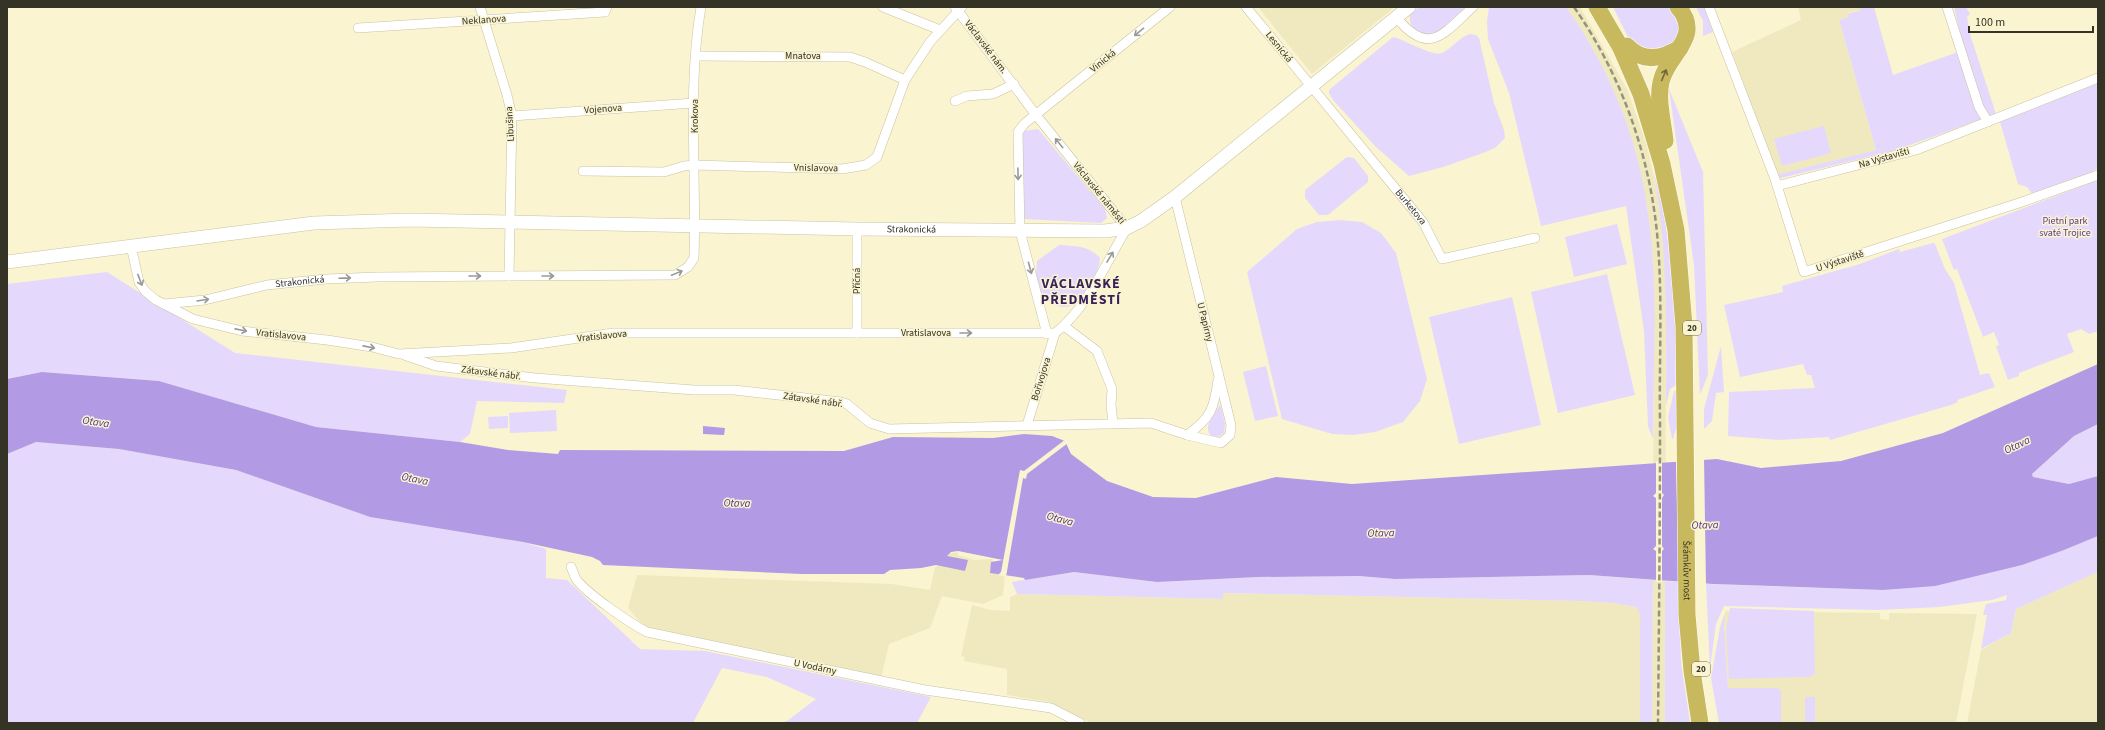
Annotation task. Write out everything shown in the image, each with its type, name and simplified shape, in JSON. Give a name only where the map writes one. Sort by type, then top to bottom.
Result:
[{"type":"highway","points":[[1584,7],[1631,86],[1661,143]]},
{"type":"highway","name":"20","points":[[1597,7],[1637,82],[1661,143]]},
{"type":"highway","name":"20","points":[[1606,7],[1627,46],[1653,104],[1661,143]]},
{"type":"highway","points":[[1661,143],[1661,81],[1667,68],[1685,40],[1687,31],[1685,20],[1678,7]]},
{"type":"highway","points":[[1627,46],[1639,55],[1652,58],[1669,55],[1680,48]]},
{"type":"highway","name":"Šrámkův most","points":[[1661,143],[1676,230],[1681,278],[1690,429],[1692,614]]},
{"type":"highway","name":"20","points":[[1692,614],[1692,671],[1700,723]]},
{"type":"highway","name":"20","points":[[1692,614],[1710,723]]},
{"type":"main road","points":[[1127,228],[1141,221],[1175,196],[1312,88],[1409,7]]},
{"type":"main road","name":"Strakonická","points":[[7,262],[314,223],[410,220],[1088,232],[1127,228]]},
{"type":"street","name":"Libušina","points":[[480,7],[512,116],[510,221]]},
{"type":"street","name":"Neklanova","points":[[358,28],[605,12],[607,7]]},
{"type":"street","name":"Krokova","points":[[695,225],[694,103],[696,56],[701,7]]},
{"type":"street","points":[[883,7],[940,30]]},
{"type":"street","name":"Vinická","points":[[1036,115],[1170,7]]},
{"type":"street","name":"Lesnická","points":[[1246,7],[1312,88]]},
{"type":"street","points":[[1396,17],[1413,34],[1431,40],[1440,37],[1473,7]]},
{"type":"street","name":"U Výstaviště","points":[[1709,7],[1777,186],[1804,272],[1953,225],[2098,174]]},
{"type":"street","points":[[1947,7],[1979,107],[1988,122]]},
{"type":"street","name":"Vnislavova","points":[[583,171],[664,172],[684,166],[695,165],[842,169],[866,165],[877,157],[905,80],[930,42],[958,8]]},
{"type":"street","name":"Václavské nám.","points":[[958,8],[1014,84]]},
{"type":"street","name":"Mnatova","points":[[696,56],[850,57],[905,80]]},
{"type":"street","name":"Na Výstavišti","points":[[1777,186],[1909,152],[2098,78]]},
{"type":"street","points":[[955,100],[967,96],[993,94],[1014,84]]},
{"type":"street","name":"Václavské náměstí","points":[[1014,84],[1036,115],[1127,228],[1083,302],[1064,326],[1051,333]]},
{"type":"street","name":"Burketova","points":[[1312,88],[1423,222],[1442,258],[1535,238]]},
{"type":"street","name":"Vojenova","points":[[512,116],[694,103]]},
{"type":"street","points":[[1036,115],[1021,128],[1018,138],[1020,231],[1051,333]]},
{"type":"street","name":"U Papírny","points":[[1175,196],[1231,424],[1230,435],[1221,443]]},
{"type":"street","points":[[509,276],[510,221]]},
{"type":"street","name":"Strakonická","points":[[164,304],[205,300],[267,285],[326,279],[675,275],[688,267],[694,258],[695,225]]},
{"type":"street","name":"Příčná","points":[[857,229],[857,333]]},
{"type":"street","points":[[131,246],[139,282],[145,291],[164,304]]},
{"type":"street","name":"Vratislavova","points":[[164,304],[193,319],[242,331],[327,340],[372,347],[399,354],[511,348],[613,333],[1051,333]]},
{"type":"street","points":[[1064,326],[1097,351],[1112,390],[1111,405],[1113,423]]},
{"type":"street","name":"Bořivojova","points":[[1028,425],[1051,333]]},
{"type":"street","name":"Zátavské nábř.","points":[[399,354],[436,366],[535,378],[694,390],[734,390],[841,402],[847,404],[870,423],[890,429],[1151,423],[1187,435],[1221,443]]},
{"type":"street","points":[[1187,435],[1202,424],[1212,411],[1218,374]]},
{"type":"street","name":"U Vodárny","points":[[571,567],[577,579],[588,590],[632,625],[647,632],[925,690],[1050,708],[1080,723]]},
{"type":"shaded area","points":[[1258,7],[1395,7],[1312,74]]},
{"type":"shaded area","points":[[1566,7],[1580,7],[1627,89],[1647,146],[1660,204],[1665,264],[1666,305],[1665,723],[1652,723],[1654,305],[1653,265],[1647,206],[1635,150],[1615,94]]},
{"type":"shaded area","points":[[1798,7],[1860,7],[1861,11],[1848,12],[1850,17],[1839,20],[1876,150],[1778,175],[1732,52],[1801,20]]},
{"type":"shaded area","points":[[958,552],[958,555],[975,560],[992,559],[996,568],[995,573],[1005,575],[1003,595],[983,604],[942,596],[930,628],[889,644],[881,678],[646,629],[628,608],[637,575],[892,584],[930,590],[935,568],[948,554]]},
{"type":"shaded area","points":[[2098,572],[2098,723],[1967,723],[1981,650],[2011,633],[2016,609]]},
{"type":"shaded area","points":[[1223,593],[1578,601],[1614,603],[1636,607],[1640,613],[1640,723],[1091,723],[1049,702],[1007,695],[1007,669],[964,661],[965,657],[961,656],[972,605],[991,610],[1010,611],[1010,597],[1017,594],[1223,599]]},
{"type":"shaded area","points":[[1726,611],[1880,613],[1880,619],[1889,620],[1889,613],[1977,614],[1956,723],[1731,723],[1724,634],[1724,615]]},
{"type":"green space","points":[[1419,7],[1465,7],[1450,24],[1432,35],[1425,35],[1416,31],[1410,22],[1410,14]]},
{"type":"green space","points":[[1489,7],[1566,7],[1595,53],[1618,102],[1628,128],[1642,180],[1651,236],[1654,294],[1653,439],[1648,426],[1644,331],[1626,206],[1541,226],[1509,93],[1488,39],[1487,21]]},
{"type":"green space","points":[[1613,7],[1671,7],[1681,26],[1674,46],[1655,53],[1631,43]]},
{"type":"green space","points":[[1696,7],[1704,7],[1713,32],[1703,36],[1703,21]]},
{"type":"green space","points":[[1860,7],[1874,7],[1893,75],[1964,50],[1954,7],[1966,7],[1970,14],[1967,17],[1969,31],[1996,114],[1896,150],[1781,178],[1776,175],[1876,150],[1839,20],[1849,17],[1848,13],[1860,11]]},
{"type":"green space","points":[[1466,35],[1476,35],[1479,38],[1494,103],[1504,130],[1505,138],[1495,148],[1483,153],[1443,167],[1409,176],[1376,147],[1333,100],[1329,90],[1393,37],[1437,54],[1446,51]]},
{"type":"green space","points":[[2098,83],[2098,168],[2071,186],[2033,195],[2027,187],[2018,184],[2000,122]]},
{"type":"green space","points":[[1669,89],[1703,172],[1708,375],[1700,395],[1694,265]]},
{"type":"green space","points":[[1824,126],[1831,153],[1782,166],[1774,139]]},
{"type":"green space","points":[[1038,129],[1105,209],[1107,218],[1101,223],[1024,219],[1022,131]]},
{"type":"green space","points":[[1347,157],[1354,158],[1368,176],[1368,182],[1328,215],[1319,215],[1305,198],[1305,190]]},
{"type":"green space","points":[[1654,173],[1666,225],[1672,277],[1679,383],[1670,389],[1666,405],[1664,260],[1659,202]]},
{"type":"green space","name":"Pietní park svaté Trojice","points":[[2098,180],[2098,331],[2089,334],[2081,329],[2067,334],[2074,352],[2019,373],[2019,376],[2008,380],[1996,346],[1999,345],[1994,332],[1983,337],[1957,269],[1954,270],[1942,239]]},
{"type":"green space","points":[[1340,220],[1362,222],[1381,233],[1396,253],[1427,379],[1420,401],[1403,422],[1375,432],[1353,435],[1332,434],[1282,419],[1247,272],[1297,229],[1317,222]]},
{"type":"green space","points":[[1617,224],[1627,264],[1574,277],[1565,237]]},
{"type":"green space","points":[[1933,243],[1935,244],[1945,269],[1954,283],[1980,375],[1989,373],[1995,387],[1957,400],[1958,402],[1951,405],[1830,440],[1829,437],[1779,440],[1728,436],[1729,392],[1815,388],[1811,375],[1807,375],[1803,364],[1740,377],[1724,305],[1783,292],[1782,286],[1860,264],[1899,249],[1900,252]]},
{"type":"green space","points":[[1059,245],[1076,246],[1087,249],[1092,251],[1100,258],[1097,271],[1087,293],[1077,303],[1064,307],[1058,306],[1047,299],[1039,288],[1036,276],[1037,261]]},
{"type":"green space","points":[[107,272],[235,353],[567,390],[564,403],[477,401],[470,434],[460,442],[316,427],[159,381],[42,372],[7,379],[7,284]]},
{"type":"green space","points":[[1607,274],[1635,395],[1558,413],[1531,292]]},
{"type":"green space","points":[[1512,297],[1541,425],[1459,444],[1429,317]]},
{"type":"green space","points":[[1721,346],[1724,392],[1716,393],[1712,421],[1704,429],[1704,409]]},
{"type":"green space","points":[[1266,366],[1278,416],[1255,421],[1243,372]]},
{"type":"green space","points":[[1674,391],[1679,391],[1679,428],[1676,428],[1672,439],[1668,417]]},
{"type":"green space","points":[[1220,404],[1225,424],[1224,433],[1218,437],[1211,436],[1208,427]]},
{"type":"green space","points":[[556,410],[557,431],[510,433],[509,413]]},
{"type":"green space","points":[[508,416],[508,428],[489,429],[488,417]]},
{"type":"green space","points":[[2098,424],[2098,476],[2069,484],[2033,477],[2032,474],[2074,436]]},
{"type":"green space","points":[[36,442],[119,449],[236,470],[370,517],[523,542],[546,549],[546,578],[567,580],[640,649],[705,651],[931,697],[917,723],[780,723],[787,721],[816,699],[767,677],[722,668],[693,723],[7,723],[7,454]]},
{"type":"green space","points":[[2098,536],[2098,572],[2016,609],[2011,633],[1981,649],[1987,615],[1983,615],[1986,604],[2006,600],[2007,595],[1992,600],[1939,607],[1877,610],[1724,606],[1716,624],[1710,668],[1706,584],[1883,590],[2064,550]]},
{"type":"green space","points":[[1074,572],[1157,582],[1258,577],[1359,576],[1395,579],[1589,575],[1653,580],[1652,723],[1640,723],[1640,614],[1636,607],[1614,603],[1578,601],[1223,593],[1223,599],[1017,594],[1012,582]]},
{"type":"green space","points":[[1665,581],[1678,582],[1681,662],[1690,723],[1665,723]]},
{"type":"green space","points":[[1730,608],[1814,611],[1815,674],[1809,677],[1729,679],[1726,630]]},
{"type":"green space","points":[[1724,615],[1728,688],[1777,688],[1781,690],[1781,723],[1719,723],[1711,678],[1720,627]]},
{"type":"green space","points":[[1805,697],[1815,697],[1815,723],[1805,723]]},
{"type":"water","name":"Otava","points":[[2098,364],[2098,424],[2074,436],[2032,474],[2033,477],[2069,484],[2098,476],[2098,536],[2022,565],[1935,586],[1883,590],[1713,584],[1589,575],[1395,579],[1359,576],[1258,577],[1157,582],[1074,572],[1025,580],[1024,578],[990,573],[991,562],[1003,560],[958,551],[951,552],[947,556],[968,560],[965,571],[936,565],[921,568],[890,570],[884,574],[802,574],[603,565],[600,561],[592,557],[523,542],[370,517],[236,470],[119,449],[36,442],[7,454],[7,379],[42,372],[159,381],[316,427],[460,442],[508,450],[558,454],[560,450],[844,451],[893,437],[993,438],[1024,434],[1052,436],[1065,441],[1071,454],[1107,481],[1153,497],[1196,498],[1276,477],[1352,484],[1717,459],[1761,468],[1841,461],[1943,433]]},
{"type":"water","points":[[703,426],[725,428],[724,435],[703,434]]},
{"type":"pier","points":[[1066,439],[1068,443],[1027,474],[1026,479],[1023,478],[1006,577],[998,575],[1001,572],[1020,470],[1024,471]]},
{"type":"pier","points":[[1704,458],[1706,586],[1679,584],[1676,460]]},
{"type":"pier","points":[[1656,461],[1662,461],[1662,493],[1664,495],[1662,498],[1662,546],[1664,549],[1662,551],[1662,582],[1656,582],[1656,551],[1653,549],[1656,546],[1656,498],[1653,496],[1656,493]]},
{"type":"railway","points":[[1574,7],[1605,59],[1630,114],[1647,173],[1657,233],[1660,280],[1658,723]]},
{"type":"district","name":"VÁCLAVSKÉ PŘEDMĚSTÍ","points":[[1081,292]]}]
